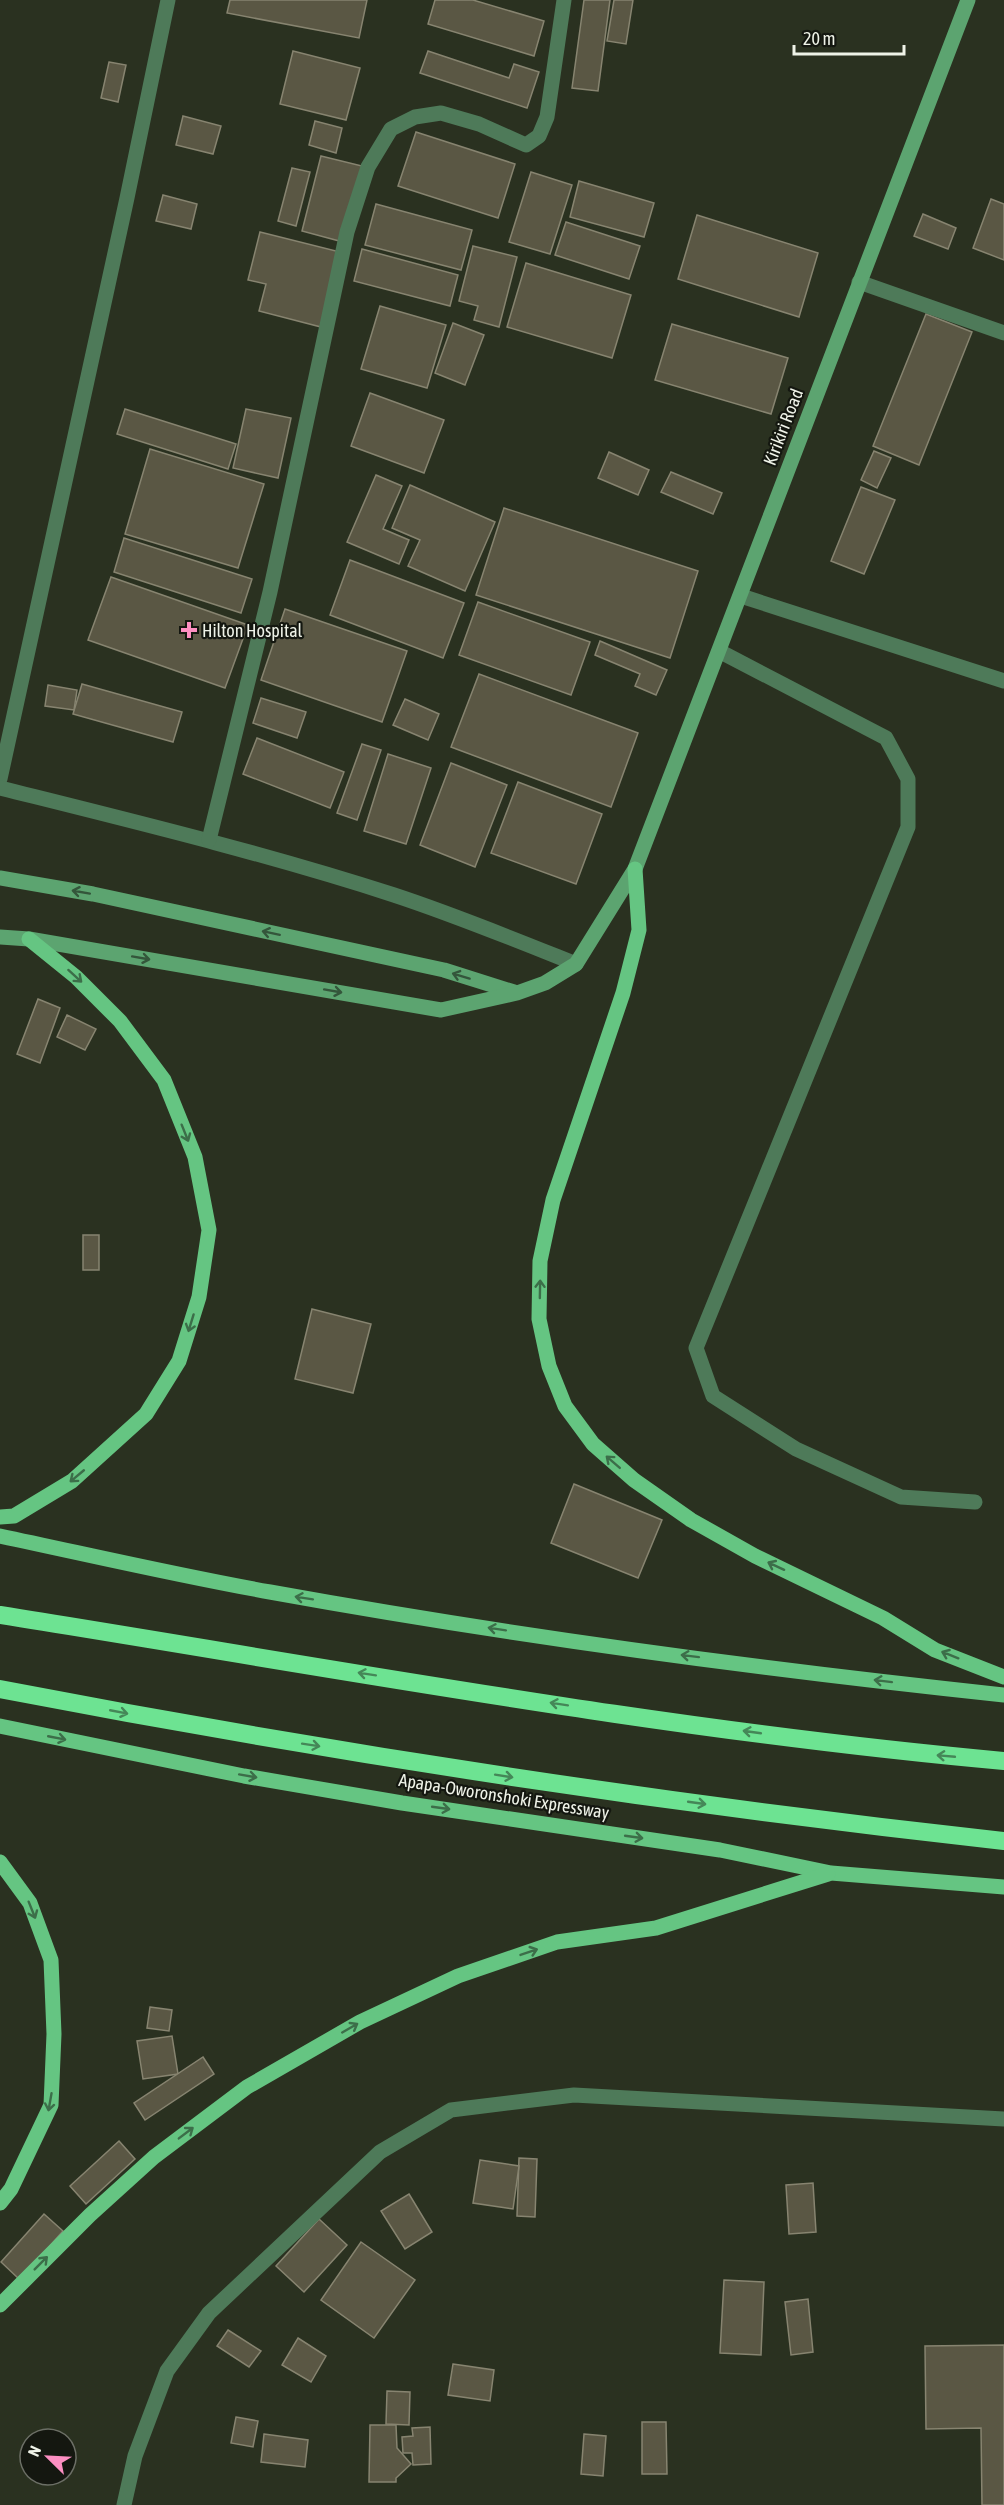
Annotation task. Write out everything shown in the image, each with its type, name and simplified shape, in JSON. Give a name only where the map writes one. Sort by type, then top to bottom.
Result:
[{"type":"highway","points":[[0,1615],[574,1707],[876,1749],[1004,1761]]},
{"type":"highway","name":"Apapa-Oworonshoki Expressway","points":[[0,1689],[182,1724],[582,1788],[874,1827],[1004,1841]]},
{"type":"main road","name":"Kirikiri Road","points":[[576,964],[635,869],[968,0]]},
{"type":"main road","points":[[635,869],[639,930],[623,993],[553,1200],[540,1261],[539,1319],[549,1366],[565,1406],[593,1444],[634,1480],[691,1520],[754,1556],[883,1618],[935,1650],[1004,1677]]},
{"type":"main road","points":[[0,878],[93,894],[444,970],[517,993]]},
{"type":"main road","points":[[0,938],[29,939],[441,1010],[517,993],[545,983],[576,964]]},
{"type":"main road","points":[[0,1517],[14,1516],[72,1481],[146,1414],[179,1361],[199,1297],[209,1230],[195,1157],[164,1080],[120,1021],[76,977],[29,939]]},
{"type":"main road","points":[[0,1536],[269,1592],[528,1635],[918,1686],[1004,1695]]},
{"type":"main road","name":"Apapa-Oworonshoki Expressway","points":[[0,1726],[244,1776],[402,1803],[720,1850],[831,1873],[1004,1887]]},
{"type":"main road","points":[[0,1862],[30,1903],[51,1960],[54,2034],[51,2105],[11,2189],[0,2203]]},
{"type":"main road","points":[[0,2305],[90,2214],[154,2157],[247,2088],[360,2022],[458,1976],[557,1942],[656,1928],[831,1873]]},
{"type":"street","points":[[0,778],[168,0]]},
{"type":"street","points":[[209,840],[270,592],[347,232],[368,167],[391,129],[415,117],[441,113],[479,124],[526,145],[539,136],[547,117],[564,0]]},
{"type":"street","points":[[859,282],[1004,333]]},
{"type":"street","points":[[741,596],[1004,681]]},
{"type":"street","points":[[719,651],[886,738],[908,779],[908,827],[696,1348],[713,1396],[796,1449],[901,1497],[975,1502]]},
{"type":"street","points":[[0,788],[209,840],[394,895],[576,964]]},
{"type":"street","points":[[124,2505],[135,2456],[167,2371],[209,2313],[380,2152],[451,2110],[574,2095],[1004,2119]]},
{"type":"building","points":[[230,0],[367,0],[359,38],[227,13]]},
{"type":"building","points":[[435,0],[473,0],[544,21],[534,56],[428,24]]},
{"type":"building","points":[[584,0],[610,0],[598,91],[572,88]]},
{"type":"building","points":[[614,0],[633,0],[626,44],[607,41]]},
{"type":"building","points":[[293,51],[360,68],[346,120],[280,104]]},
{"type":"building","points":[[428,51],[509,78],[514,64],[539,72],[527,108],[420,73]]},
{"type":"building","points":[[109,62],[126,65],[118,102],[101,98]]},
{"type":"building","points":[[183,116],[221,126],[213,154],[176,145]]},
{"type":"building","points":[[315,121],[342,128],[336,153],[309,145]]},
{"type":"building","points":[[416,132],[515,164],[498,218],[398,186]]},
{"type":"building","points":[[321,156],[362,166],[343,242],[302,231]]},
{"type":"building","points":[[292,168],[310,172],[296,226],[278,221]]},
{"type":"building","points":[[531,172],[572,185],[550,254],[509,242]]},
{"type":"building","points":[[579,181],[654,203],[644,237],[570,217]]},
{"type":"building","points":[[163,195],[197,204],[191,229],[156,221]]},
{"type":"building","points":[[991,199],[1004,204],[1004,260],[973,248]]},
{"type":"building","points":[[376,204],[472,230],[461,270],[365,245]]},
{"type":"building","points":[[923,214],[956,228],[948,249],[914,236]]},
{"type":"building","points":[[697,215],[818,253],[799,317],[678,279]]},
{"type":"building","points":[[566,222],[640,246],[629,279],[555,255]]},
{"type":"building","points":[[260,232],[340,252],[321,327],[259,311],[266,284],[248,280]]},
{"type":"building","points":[[473,246],[517,257],[499,327],[474,320],[478,306],[459,301]]},
{"type":"building","points":[[362,249],[458,275],[450,306],[354,281]]},
{"type":"building","points":[[526,263],[631,295],[612,358],[507,327]]},
{"type":"building","points":[[380,306],[446,325],[427,388],[361,369]]},
{"type":"building","points":[[926,314],[972,332],[919,465],[873,446]]},
{"type":"building","points":[[453,323],[484,335],[465,385],[435,373]]},
{"type":"building","points":[[672,324],[788,358],[771,414],[655,380]]},
{"type":"building","points":[[370,393],[444,420],[424,473],[351,446]]},
{"type":"building","points":[[125,409],[236,444],[228,469],[117,434]]},
{"type":"building","points":[[246,409],[291,418],[278,478],[233,468]]},
{"type":"building","points":[[150,449],[264,484],[238,568],[125,534]]},
{"type":"building","points":[[874,451],[891,458],[877,488],[861,480]]},
{"type":"building","points":[[609,452],[649,470],[638,495],[598,478]]},
{"type":"building","points":[[671,472],[722,493],[713,514],[661,492]]},
{"type":"building","points":[[376,475],[402,486],[383,529],[409,540],[399,564],[347,542]]},
{"type":"building","points":[[410,485],[495,522],[465,591],[408,566],[420,540],[392,528]]},
{"type":"building","points":[[861,487],[895,500],[864,574],[831,561]]},
{"type":"building","points":[[504,508],[698,571],[670,658],[476,595]]},
{"type":"building","points":[[124,538],[252,579],[241,613],[114,572]]},
{"type":"building","points":[[350,560],[464,603],[443,658],[330,615]]},
{"type":"building","points":[[111,577],[248,625],[225,688],[88,640]]},
{"type":"building","points":[[478,602],[590,642],[571,695],[459,655]]},
{"type":"building","points":[[285,609],[407,651],[382,722],[261,680]]},
{"type":"building","points":[[600,641],[667,670],[656,695],[635,686],[640,674],[595,655]]},
{"type":"building","points":[[479,674],[638,733],[611,807],[451,747]]},
{"type":"building","points":[[82,684],[182,712],[173,742],[73,714]]},
{"type":"building","points":[[48,685],[77,690],[74,710],[45,706]]},
{"type":"building","points":[[261,698],[306,712],[297,738],[253,723]]},
{"type":"building","points":[[405,699],[439,714],[428,740],[393,725]]},
{"type":"building","points":[[257,738],[344,772],[330,808],[243,774]]},
{"type":"building","points":[[362,744],[381,750],[357,820],[337,813]]},
{"type":"building","points":[[388,754],[431,768],[406,844],[364,831]]},
{"type":"building","points":[[451,763],[507,785],[475,867],[420,845]]},
{"type":"building","points":[[518,782],[602,814],[576,884],[491,853]]},
{"type":"building","points":[[38,999],[60,1008],[40,1063],[17,1054]]},
{"type":"building","points":[[67,1015],[96,1029],[85,1050],[57,1037]]},
{"type":"building","points":[[83,1235],[99,1235],[99,1270],[83,1270]]},
{"type":"building","points":[[312,1309],[371,1324],[353,1393],[295,1379]]},
{"type":"building","points":[[574,1484],[662,1520],[638,1578],[551,1543]]},
{"type":"building","points":[[150,2007],[172,2010],[169,2031],[147,2028]]},
{"type":"building","points":[[172,2036],[178,2074],[143,2079],[137,2041]]},
{"type":"building","points":[[203,2057],[214,2074],[145,2120],[134,2103]]},
{"type":"building","points":[[119,2141],[135,2159],[86,2204],[70,2186]]},
{"type":"building","points":[[519,2158],[537,2159],[535,2217],[517,2216]]},
{"type":"building","points":[[480,2160],[519,2166],[513,2209],[473,2203]]},
{"type":"building","points":[[813,2183],[816,2232],[789,2234],[786,2185]]},
{"type":"building","points":[[409,2194],[432,2232],[405,2249],[381,2211]]},
{"type":"building","points":[[44,2214],[63,2231],[20,2280],[1,2262]]},
{"type":"building","points":[[319,2219],[347,2245],[304,2292],[276,2266]]},
{"type":"building","points":[[361,2242],[415,2280],[374,2338],[321,2300]]},
{"type":"building","points":[[724,2280],[764,2282],[761,2355],[720,2353]]},
{"type":"building","points":[[808,2299],[813,2352],[791,2355],[785,2302]]},
{"type":"building","points":[[228,2330],[261,2351],[249,2367],[217,2346]]},
{"type":"building","points":[[298,2338],[326,2356],[311,2382],[282,2365]]},
{"type":"building","points":[[1004,2345],[1004,2505],[982,2505],[981,2428],[926,2429],[925,2346]]},
{"type":"building","points":[[453,2364],[494,2370],[490,2401],[448,2395]]},
{"type":"building","points":[[387,2391],[410,2392],[409,2425],[386,2424]]},
{"type":"building","points":[[236,2417],[258,2421],[253,2447],[231,2443]]},
{"type":"building","points":[[642,2422],[666,2422],[667,2474],[642,2474]]},
{"type":"building","points":[[370,2425],[396,2425],[397,2448],[411,2464],[396,2478],[396,2482],[369,2482]]},
{"type":"building","points":[[430,2427],[431,2464],[413,2465],[412,2453],[403,2453],[402,2437],[413,2436],[412,2428]]},
{"type":"building","points":[[264,2434],[308,2440],[305,2467],[261,2462]]},
{"type":"building","points":[[584,2434],[606,2436],[603,2476],[581,2474]]},
{"type":"place","name":"Hilton Hospital","points":[[189,630]]}]
